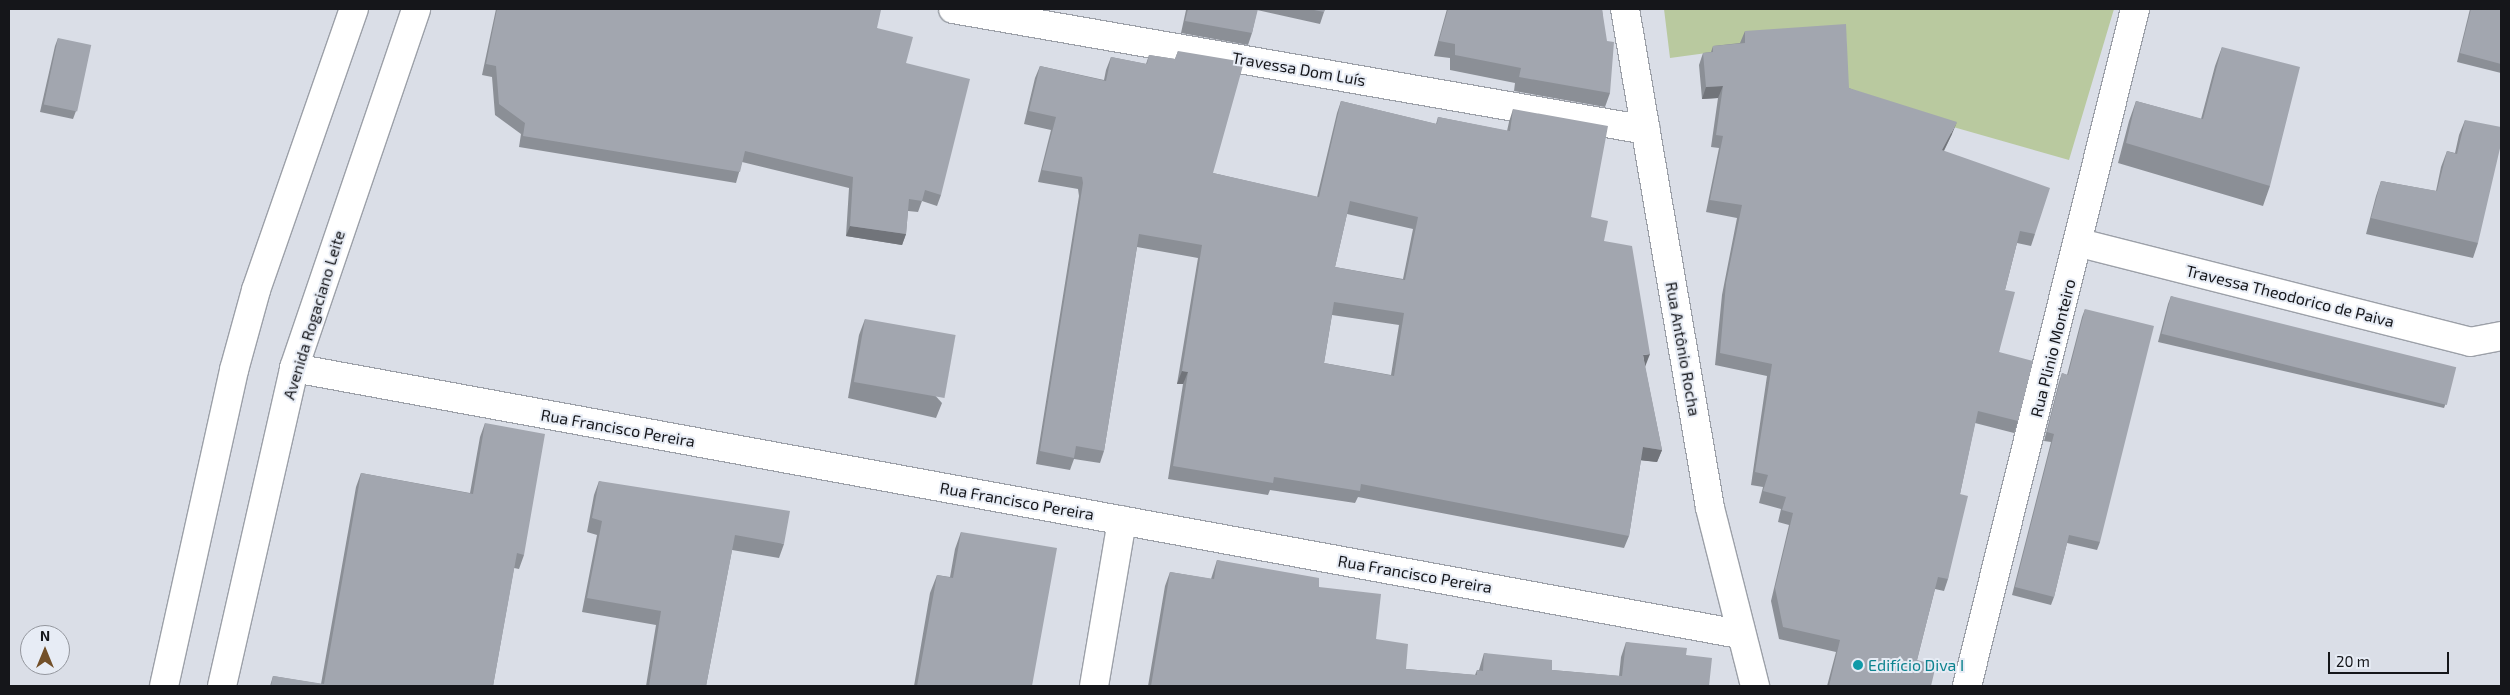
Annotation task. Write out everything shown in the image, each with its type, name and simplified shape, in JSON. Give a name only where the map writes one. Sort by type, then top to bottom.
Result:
[{"type":"street","points":[[164,686],[253,298],[354,9]]},
{"type":"street","name":"Avenida Rogaciano Leite","points":[[222,686],[294,368],[416,9]]},
{"type":"street","name":"Travessa Dom Luís","points":[[953,9],[1646,130]]},
{"type":"street","name":"Rua Antônio Rocha","points":[[1625,9],[1710,508],[1739,634],[1754,686]]},
{"type":"street","name":"Rua Plinio Monteiro","points":[[1967,686],[2080,242],[2135,9]]},
{"type":"street","name":"Travessa Theodorico de Paiva","points":[[2080,242],[2470,342],[2501,336]]},
{"type":"street","name":"Rua Francisco Pereira","points":[[294,368],[1739,634]]},
{"type":"street","points":[[1094,686],[1122,520]]},
{"type":"green space","points":[[1664,9],[2114,9],[2069,160],[1848,97],[1846,34],[1670,58]]},
{"type":"building","points":[[497,9],[881,10],[877,28],[913,37],[906,63],[970,79],[941,195],[925,190],[922,201],[909,199],[906,234],[850,226],[853,177],[745,151],[740,172],[523,136],[525,123],[499,104],[496,66],[486,64]]},
{"type":"building","points":[[1188,9],[1258,9],[1252,33],[1185,21]]},
{"type":"building","points":[[1309,9],[1325,9],[1324,12]]},
{"type":"building","points":[[1448,9],[1602,9],[1607,41],[1614,42],[1610,93],[1519,77],[1521,68],[1455,55],[1455,44],[1439,41]]},
{"type":"building","points":[[2471,9],[2501,9],[2501,64],[2460,53]]},
{"type":"building","points":[[1846,24],[1849,88],[1957,122],[1942,150],[2050,188],[2035,234],[2020,231],[2005,290],[2015,292],[1999,352],[2033,361],[2018,421],[1978,411],[1960,494],[1968,496],[1948,579],[1938,577],[1917,660],[1936,665],[1931,686],[1829,686],[1840,640],[1783,627],[1775,588],[1793,513],[1782,510],[1786,497],[1763,491],[1768,475],[1755,472],[1772,364],[1720,353],[1726,283],[1742,205],[1710,200],[1723,136],[1716,135],[1723,86],[1706,87],[1703,53],[1713,52],[1713,46],[1745,43],[1745,31]]},
{"type":"building","points":[[58,38],[91,45],[77,112],[44,105]]},
{"type":"building","points":[[2222,47],[2300,67],[2270,186],[2126,143],[2136,101],[2203,119]]},
{"type":"building","points":[[1178,51],[1244,62],[1213,173],[1319,197],[1341,101],[1437,124],[1438,117],[1510,131],[1513,109],[1608,126],[1591,217],[1608,221],[1604,241],[1632,246],[1650,354],[1643,355],[1662,450],[1643,447],[1629,536],[1361,484],[1360,491],[1274,477],[1273,483],[1173,466],[1188,372],[1182,371],[1202,245],[1139,234],[1104,451],[1076,446],[1074,458],[1040,451],[1083,183],[1082,177],[1042,170],[1056,117],[1029,111],[1040,66],[1106,81],[1111,57],[1147,64],[1149,55],[1175,59]],"holes":[[[1350,201],[1418,217],[1405,280],[1335,267]],[[1334,302],[1404,313],[1394,376],[1324,363]]]},
{"type":"building","points":[[2465,120],[2501,127],[2501,144],[2478,243],[2371,218],[2381,181],[2437,191],[2447,151],[2457,154]]},
{"type":"building","points":[[2171,296],[2456,367],[2447,405],[2162,334]]},
{"type":"building","points":[[2085,309],[2154,326],[2100,542],[2069,535],[2054,597],[2015,587],[2054,434],[2047,432],[2062,373],[2068,375]]},
{"type":"building","points":[[865,319],[956,335],[944,398],[854,382]]},
{"type":"building","points":[[485,423],[545,434],[524,555],[517,553],[493,686],[271,686],[273,676],[324,684],[361,473],[473,494]]},
{"type":"building","points":[[599,481],[790,511],[784,544],[735,535],[706,686],[649,686],[661,611],[587,598],[602,521],[592,518]]},
{"type":"building","points":[[961,532],[1057,548],[1032,686],[917,686],[937,575],[953,578]]},
{"type":"building","points":[[1217,560],[1319,578],[1319,587],[1381,594],[1376,639],[1408,644],[1406,669],[1477,675],[1477,670],[1483,671],[1484,653],[1552,660],[1552,670],[1622,676],[1626,642],[1687,648],[1686,655],[1712,658],[1709,686],[1151,686],[1170,572],[1214,579]]},
{"type":"place","name":"Edifício Diva I","points":[[1858,665]]}]
